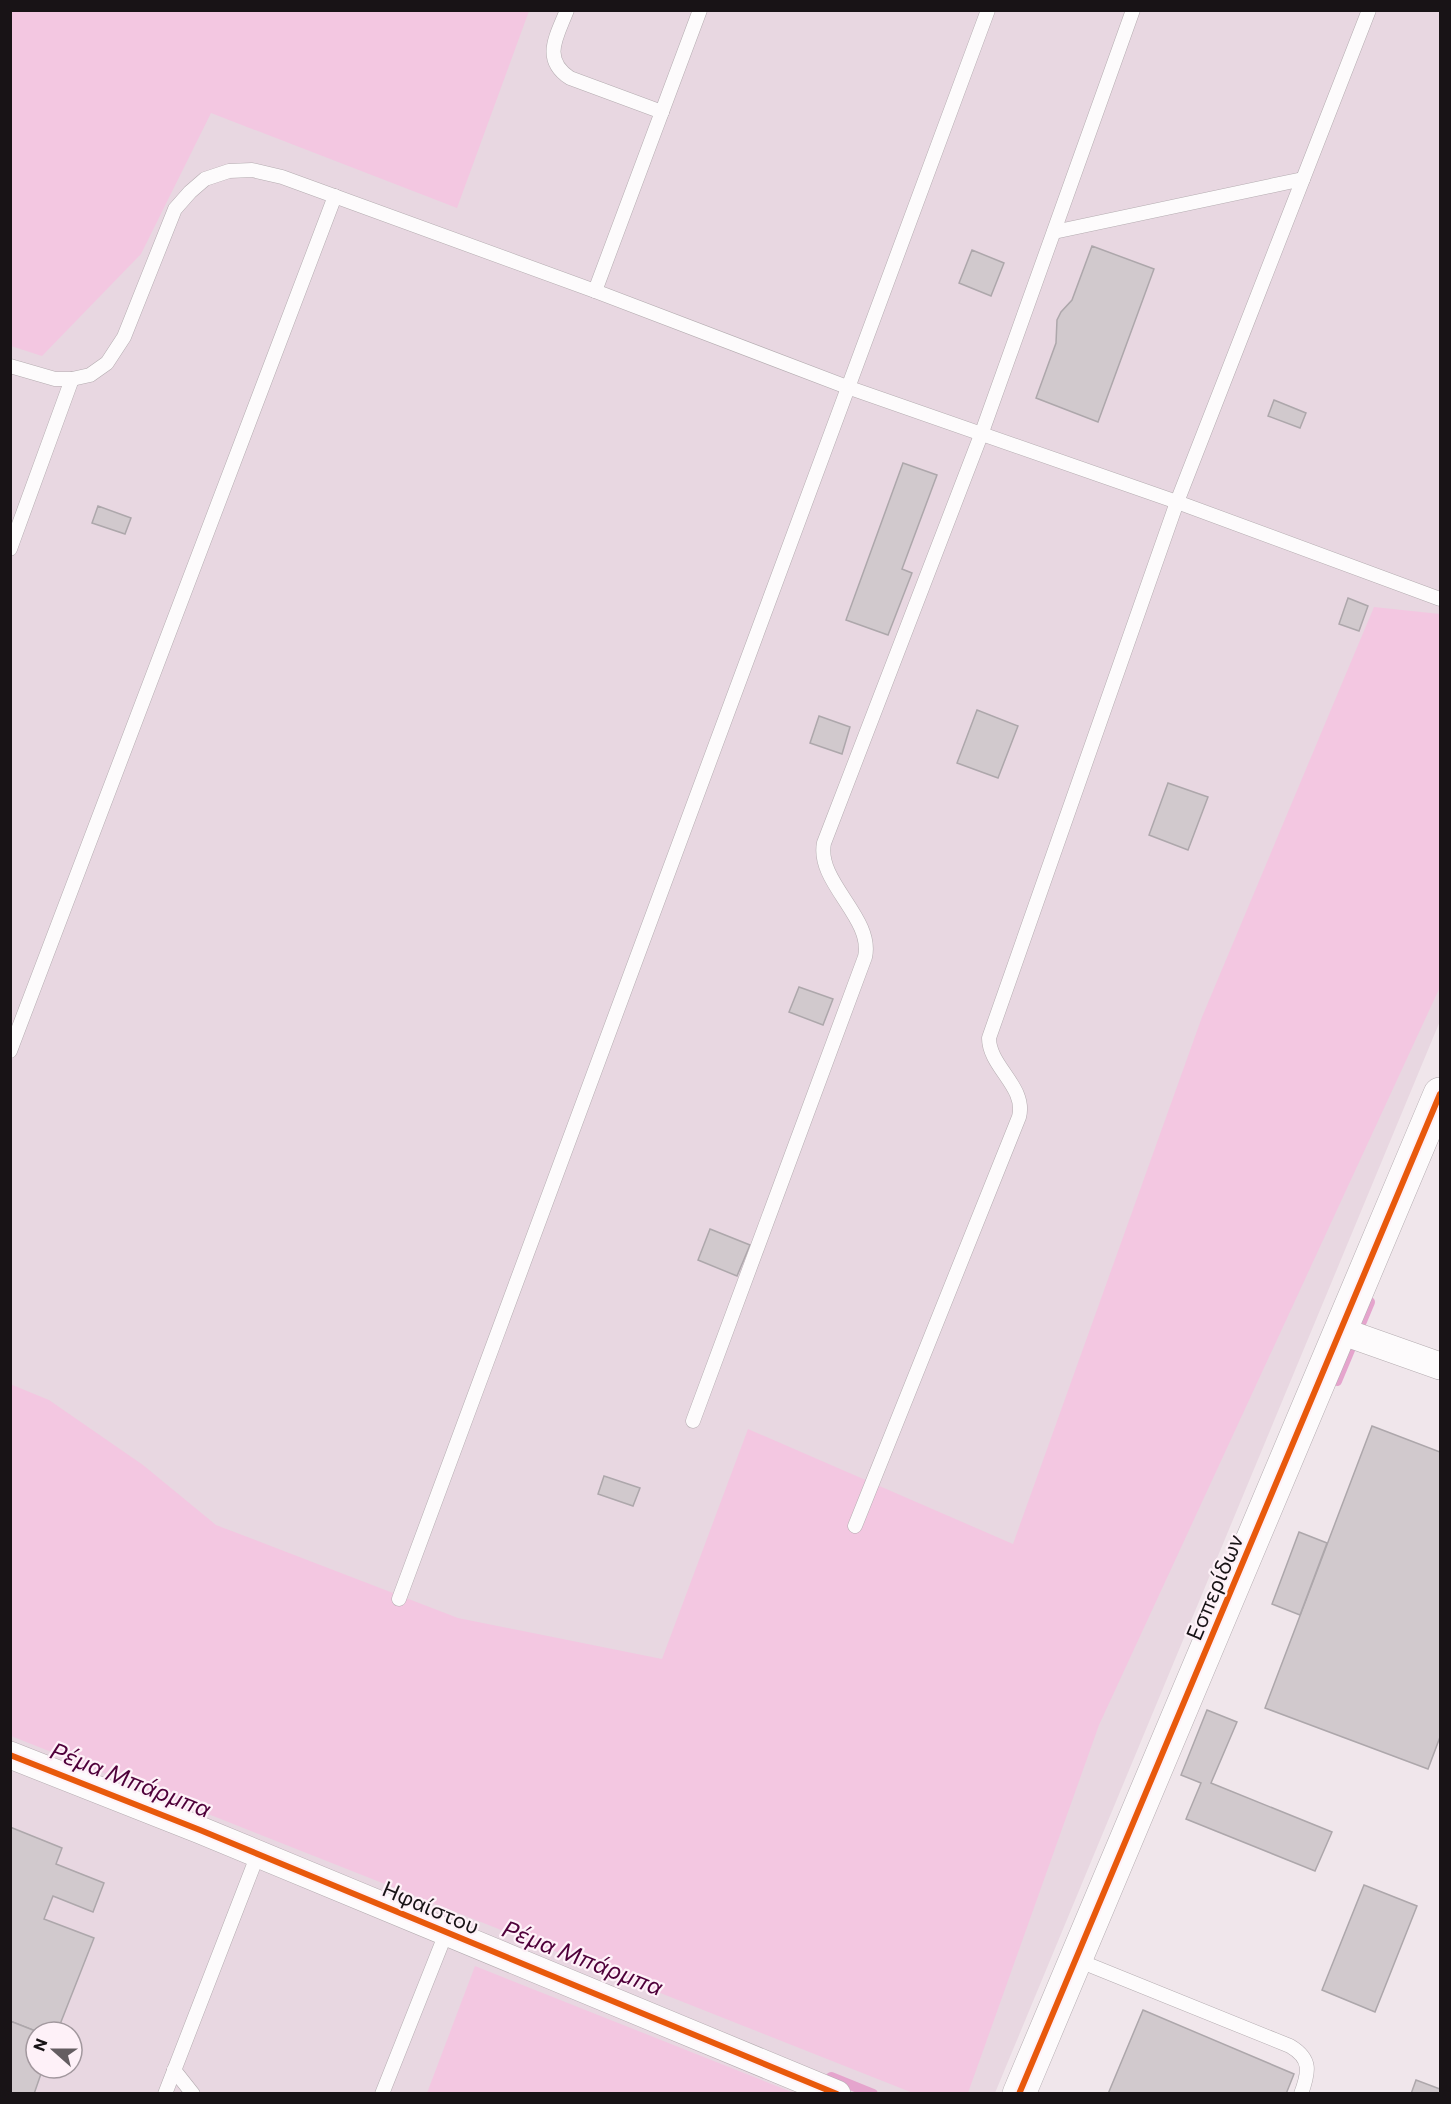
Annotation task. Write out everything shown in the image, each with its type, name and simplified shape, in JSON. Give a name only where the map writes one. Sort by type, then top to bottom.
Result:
[{"type":"street","name":"Εσπερίδων","points":[[1019,2094],[1440,1094]]},
{"type":"street","points":[[1341,1331],[1440,1366]]},
{"type":"street","name":"Ηφαίστου","points":[[10,1755],[258,1854],[837,2094]]},
{"type":"lane","points":[[567,10],[554,44],[553,54],[555,64],[561,72],[570,78],[662,112]]},
{"type":"lane","points":[[595,291],[699,10]]},
{"type":"lane","points":[[399,1599],[988,10]]},
{"type":"lane","points":[[693,1421],[866,957],[864,935],[826,865],[824,843],[981,435],[1133,10]]},
{"type":"lane","points":[[855,1526],[1020,1111],[1019,1099],[990,1050],[988,1038],[1177,502],[1369,10]]},
{"type":"lane","points":[[10,366],[55,379],[72,379],[90,375],[107,363],[124,336],[175,208],[205,179],[229,171],[252,170],[282,177],[335,196],[595,291],[847,387],[1177,502],[1440,599]]},
{"type":"lane","points":[[1054,232],[1303,179]]},
{"type":"lane","points":[[10,1051],[335,196]]},
{"type":"lane","points":[[10,549],[72,379]]},
{"type":"lane","points":[[165,2094],[258,1854]]},
{"type":"lane","points":[[382,2094],[446,1933]]},
{"type":"lane","points":[[1077,1960],[1299,2051],[1308,2069],[1301,2094]]},
{"type":"lane","points":[[174,2070],[193,2094]]},
{"type":"shaded area","points":[[11,10],[529,11],[457,208],[211,113],[141,254],[42,356],[11,346]]},
{"type":"shaded area","points":[[11,11],[1440,11],[1440,1021],[995,2093],[11,2094]]},
{"type":"shaded area","points":[[1374,607],[1440,614],[1440,987],[1099,1725],[968,2093],[913,2093],[11,1736],[10,1384],[49,1400],[143,1465],[216,1525],[458,1618],[662,1659],[748,1429],[1013,1544],[1202,1017]]},
{"type":"shaded area","points":[[475,1966],[794,2093],[427,2093]]},
{"type":"building","points":[[1092,246],[1154,269],[1098,422],[1036,398],[1056,343],[1057,320],[1072,300]]},
{"type":"building","points":[[972,250],[1004,263],[991,296],[959,283]]},
{"type":"building","points":[[1274,400],[1306,413],[1300,428],[1268,416]]},
{"type":"building","points":[[903,463],[937,475],[902,569],[912,573],[888,635],[846,620]]},
{"type":"building","points":[[98,506],[131,518],[125,534],[92,523]]},
{"type":"building","points":[[1348,598],[1368,606],[1359,631],[1339,624]]},
{"type":"building","points":[[977,710],[1018,726],[998,778],[957,763]]},
{"type":"building","points":[[819,716],[850,727],[842,754],[810,743]]},
{"type":"building","points":[[1168,783],[1208,797],[1188,850],[1149,835]]},
{"type":"building","points":[[799,987],[833,999],[823,1025],[789,1012]]},
{"type":"building","points":[[710,1229],[750,1245],[737,1276],[698,1260]]},
{"type":"building","points":[[1372,1426],[1440,1452],[1440,1737],[1428,1769],[1265,1708]]},
{"type":"building","points":[[604,1476],[640,1488],[633,1506],[598,1494]]},
{"type":"building","points":[[1299,1532],[1327,1543],[1300,1615],[1272,1604]]},
{"type":"building","points":[[1207,1710],[1237,1722],[1211,1783],[1332,1832],[1315,1871],[1186,1819],[1201,1783],[1181,1775]]},
{"type":"building","points":[[10,1827],[62,1848],[56,1864],[104,1883],[93,1912],[53,1896],[44,1919],[94,1938],[62,2020],[24,2020],[24,2026],[10,2021]]},
{"type":"building","points":[[1364,1885],[1417,1906],[1375,2012],[1322,1990]]},
{"type":"building","points":[[1143,2010],[1294,2074],[1286,2094],[1108,2094]]},
{"type":"building","points":[[10,2021],[24,2026],[24,2080],[39,2080],[34,2094],[10,2094]]},
{"type":"building","points":[[1416,2080],[1440,2089],[1440,2094],[1411,2094]]},
{"type":"waterway","name":"Ρέμα Μπάρμπα","points":[[1337,1381],[1370,1302]]},
{"type":"waterway","name":"Ρέμα Μπάρμπα","points":[[831,2077],[873,2094]]},
{"type":"cycle path","points":[[1019,2094],[1440,1094]]},
{"type":"cycle path","points":[[10,1755],[200,1830],[837,2094]]}]
